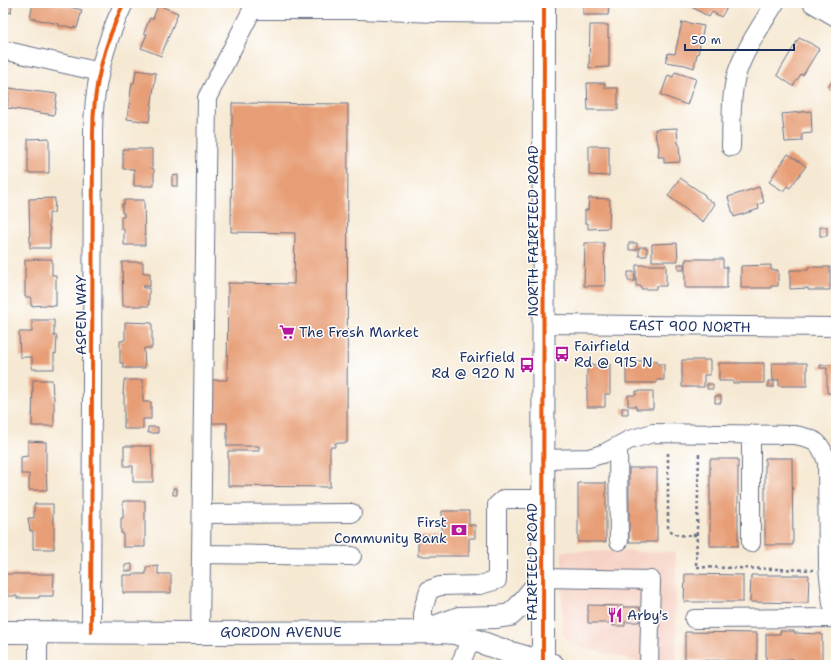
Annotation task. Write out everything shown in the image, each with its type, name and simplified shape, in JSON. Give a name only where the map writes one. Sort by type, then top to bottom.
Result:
[{"type":"main road","name":"NORTH FAIRFIELD ROAD","points":[[543,458],[544,8]]},
{"type":"main road","name":"FAIRFIELD ROAD","points":[[543,458],[543,578],[546,664]]},
{"type":"main road","points":[[423,632],[459,618],[497,618],[510,615],[519,607],[543,578]]},
{"type":"main road","name":"GORDON AVENUE","points":[[3,632],[449,632],[546,664]]},
{"type":"street","name":"ASPEN WAY","points":[[91,632],[94,105],[100,72],[109,38],[124,3]]},
{"type":"street","points":[[731,147],[732,102],[736,77],[748,50],[775,3]]},
{"type":"street","points":[[812,3],[836,17]]},
{"type":"street","points":[[200,633],[207,98],[252,10],[360,10],[436,13],[544,8]]},
{"type":"street","points":[[3,50],[100,72]]},
{"type":"street","name":"EAST 900 NORTH","points":[[544,324],[836,327]]},
{"type":"street","points":[[543,458],[588,458],[605,453],[629,440],[653,432],[795,435],[813,439],[822,448],[827,462],[828,568],[832,604],[836,609]]},
{"type":"street","points":[[751,434],[751,543]]},
{"type":"street","points":[[618,446],[619,541]]},
{"type":"street","points":[[423,632],[423,609],[429,590],[440,586],[480,585],[498,580],[497,505],[504,499],[543,499]]},
{"type":"street","points":[[202,514],[352,513]]},
{"type":"street","points":[[202,554],[352,556]]},
{"type":"street","points":[[543,578],[651,580],[649,665]]},
{"type":"street","points":[[694,619],[836,618]]},
{"type":"street","points":[[38,632],[38,665]]},
{"type":"street","points":[[460,665],[471,638]]},
{"type":"path","points":[[668,453],[668,527],[670,532],[675,534],[696,535]]},
{"type":"path","points":[[699,454],[696,567],[813,570]]},
{"type":"shaded area","points":[[562,551],[676,552],[676,665],[651,665],[578,646],[570,642],[564,635],[562,628]]},
{"type":"building","points":[[3,3],[12,3],[11,13],[3,10]]},
{"type":"building","points":[[33,3],[52,3],[82,10],[77,28],[59,26],[59,24],[30,18]]},
{"type":"building","points":[[583,3],[616,3],[616,7],[609,7],[608,15],[583,15]]},
{"type":"building","points":[[685,3],[730,3],[721,17],[712,12],[709,17]]},
{"type":"building","points":[[158,5],[178,13],[161,56],[141,48],[147,34],[144,33],[150,18],[153,19]]},
{"type":"building","points":[[682,22],[704,26],[694,68],[665,62],[668,53],[675,54]]},
{"type":"building","points":[[590,25],[608,25],[609,67],[589,68]]},
{"type":"building","points":[[799,38],[819,49],[803,75],[801,74],[793,86],[777,75]]},
{"type":"building","points":[[136,70],[156,73],[149,122],[127,119],[132,83],[134,83]]},
{"type":"building","points":[[675,72],[696,79],[687,105],[661,95],[668,75],[673,77]]},
{"type":"building","points":[[836,73],[836,92],[828,88]]},
{"type":"building","points":[[587,83],[605,83],[605,88],[618,88],[618,110],[588,110]]},
{"type":"building","points":[[9,88],[57,94],[54,115],[7,108]]},
{"type":"building","points":[[232,103],[348,104],[347,443],[335,443],[335,447],[330,447],[330,487],[228,486],[228,451],[259,451],[259,446],[227,446],[227,423],[211,423],[211,380],[227,380],[228,283],[294,284],[295,233],[231,232]]},
{"type":"building","points":[[811,111],[812,133],[802,134],[802,141],[785,142],[782,114]]},
{"type":"building","points":[[677,128],[680,162],[664,163],[664,157],[658,157],[659,148],[656,140],[655,129]]},
{"type":"building","points":[[49,138],[49,173],[28,173],[28,139]]},
{"type":"building","points":[[589,146],[609,146],[609,176],[589,175]]},
{"type":"building","points":[[123,149],[152,149],[154,186],[134,186],[134,169],[123,169]]},
{"type":"building","points":[[788,154],[806,166],[790,188],[787,186],[783,191],[769,182]]},
{"type":"building","points":[[178,175],[178,186],[172,186],[172,176]]},
{"type":"building","points":[[680,178],[705,195],[705,197],[715,204],[703,222],[668,196]]},
{"type":"building","points":[[759,187],[764,202],[758,205],[759,209],[734,217],[728,197]]},
{"type":"building","points":[[55,198],[54,213],[49,213],[50,248],[30,248],[29,199]]},
{"type":"building","points":[[589,198],[610,199],[609,228],[588,229],[588,223],[585,223],[585,210],[588,210]]},
{"type":"building","points":[[124,200],[144,200],[145,245],[124,245],[124,229],[121,229],[121,217],[124,217],[124,213],[122,213],[122,204],[124,204]]},
{"type":"building","points":[[820,227],[827,227],[827,236],[820,236]]},
{"type":"building","points":[[585,243],[604,243],[605,286],[584,286]]},
{"type":"building","points":[[629,243],[637,243],[637,250],[629,250]]},
{"type":"building","points":[[677,243],[678,261],[652,261],[652,244]]},
{"type":"building","points":[[639,247],[647,247],[647,256],[639,256]]},
{"type":"building","points":[[52,259],[52,275],[56,275],[56,306],[31,306],[31,297],[25,297],[25,260]]},
{"type":"building","points":[[686,259],[723,259],[723,267],[727,267],[727,288],[685,288]]},
{"type":"building","points":[[122,262],[143,262],[143,273],[150,273],[150,286],[143,286],[143,288],[149,288],[149,306],[123,306]]},
{"type":"building","points":[[678,264],[684,264],[684,270],[678,270]]},
{"type":"building","points":[[636,265],[666,265],[666,286],[656,286],[656,289],[641,289],[641,286],[636,286]]},
{"type":"building","points":[[771,265],[771,270],[778,270],[778,286],[771,286],[771,288],[741,288],[741,266]]},
{"type":"building","points":[[808,267],[830,267],[830,290],[808,290],[808,288],[790,289],[790,270],[808,270]]},
{"type":"building","points":[[628,272],[634,272],[635,281],[628,281]]},
{"type":"building","points":[[32,320],[54,320],[54,336],[57,336],[56,354],[54,353],[54,369],[32,369],[32,357],[20,357],[19,332],[32,332]]},
{"type":"building","points":[[125,322],[152,323],[152,348],[144,348],[145,368],[123,368],[123,363],[120,363],[120,341],[125,340]]},
{"type":"building","points":[[682,360],[710,360],[710,375],[704,375],[704,387],[682,387]]},
{"type":"building","points":[[626,361],[657,361],[657,364],[664,364],[664,380],[657,380],[657,383],[626,383]]},
{"type":"building","points":[[719,363],[764,363],[764,383],[733,383],[733,381],[719,381]]},
{"type":"building","points":[[772,363],[807,363],[807,386],[779,386],[779,380],[773,380]]},
{"type":"building","points":[[610,364],[610,394],[605,394],[605,407],[587,407],[587,365]]},
{"type":"building","points":[[820,365],[836,365],[836,393],[827,393],[827,368],[820,368]]},
{"type":"building","points":[[33,380],[52,380],[54,396],[54,426],[32,426]]},
{"type":"building","points":[[124,380],[143,380],[143,402],[151,402],[151,419],[143,419],[143,429],[124,429]]},
{"type":"building","points":[[768,381],[774,381],[774,387],[768,387]]},
{"type":"building","points":[[707,384],[713,384],[713,389],[707,389]]},
{"type":"building","points":[[636,391],[653,391],[653,409],[636,409],[636,406],[628,406],[628,395],[636,395]]},
{"type":"building","points":[[715,396],[721,396],[721,403],[715,403]]},
{"type":"building","points":[[622,408],[628,408],[628,414],[622,414]]},
{"type":"building","points":[[148,427],[158,427],[158,433],[148,433]]},
{"type":"building","points":[[28,441],[46,442],[47,490],[29,490],[29,474],[21,474],[21,457],[28,456]]},
{"type":"building","points":[[124,446],[151,446],[153,482],[133,482],[133,466],[124,466]]},
{"type":"building","points":[[765,458],[792,458],[793,545],[765,545]]},
{"type":"building","points":[[710,459],[738,459],[738,546],[710,546]]},
{"type":"building","points":[[629,468],[657,468],[657,542],[629,542]]},
{"type":"building","points":[[578,483],[606,483],[606,542],[578,542]]},
{"type":"building","points":[[173,488],[177,488],[177,495],[173,495]]},
{"type":"building","points":[[123,501],[145,501],[145,547],[123,547],[121,518],[123,518]]},
{"type":"building","points":[[34,504],[53,504],[54,549],[33,549],[33,531],[30,531],[28,518],[34,518]]},
{"type":"building","name":"First Community Bank","points":[[442,511],[469,511],[469,525],[475,525],[475,538],[469,538],[469,556],[418,556],[418,536],[442,536]]},
{"type":"building","points":[[132,564],[132,571],[125,571],[125,565]]},
{"type":"building","points":[[158,566],[158,574],[171,574],[171,593],[123,593],[123,575],[146,574],[146,567]]},
{"type":"building","points":[[4,574],[54,574],[53,596],[39,596],[39,598],[17,598],[17,596],[5,596]]},
{"type":"building","points":[[685,574],[743,575],[743,602],[684,602]]},
{"type":"building","points":[[751,575],[809,575],[808,603],[750,602]]},
{"type":"building","name":"Arby's","points":[[588,605],[639,607],[639,609],[641,609],[641,620],[639,620],[639,622],[625,622],[625,626],[613,626],[613,623],[588,623]]},
{"type":"building","points":[[780,631],[822,634],[822,662],[793,661],[793,659],[766,661],[766,634],[780,634]]},
{"type":"building","points":[[685,632],[757,633],[757,661],[685,660]]},
{"type":"cycle path","points":[[91,632],[93,133],[95,99],[101,66],[105,50],[124,3]]},
{"type":"cycle path","points":[[543,662],[544,3]]},
{"type":"place","name":"The Fresh Market","points":[[287,332]]},
{"type":"place","name":"Fairfield Rd @ 915 N","points":[[562,354]]},
{"type":"place","name":"Fairfield Rd @ 920 N","points":[[527,365]]},
{"type":"place","name":"First Community Bank","points":[[459,530]]},
{"type":"place","name":"Arby's","points":[[615,615]]}]
